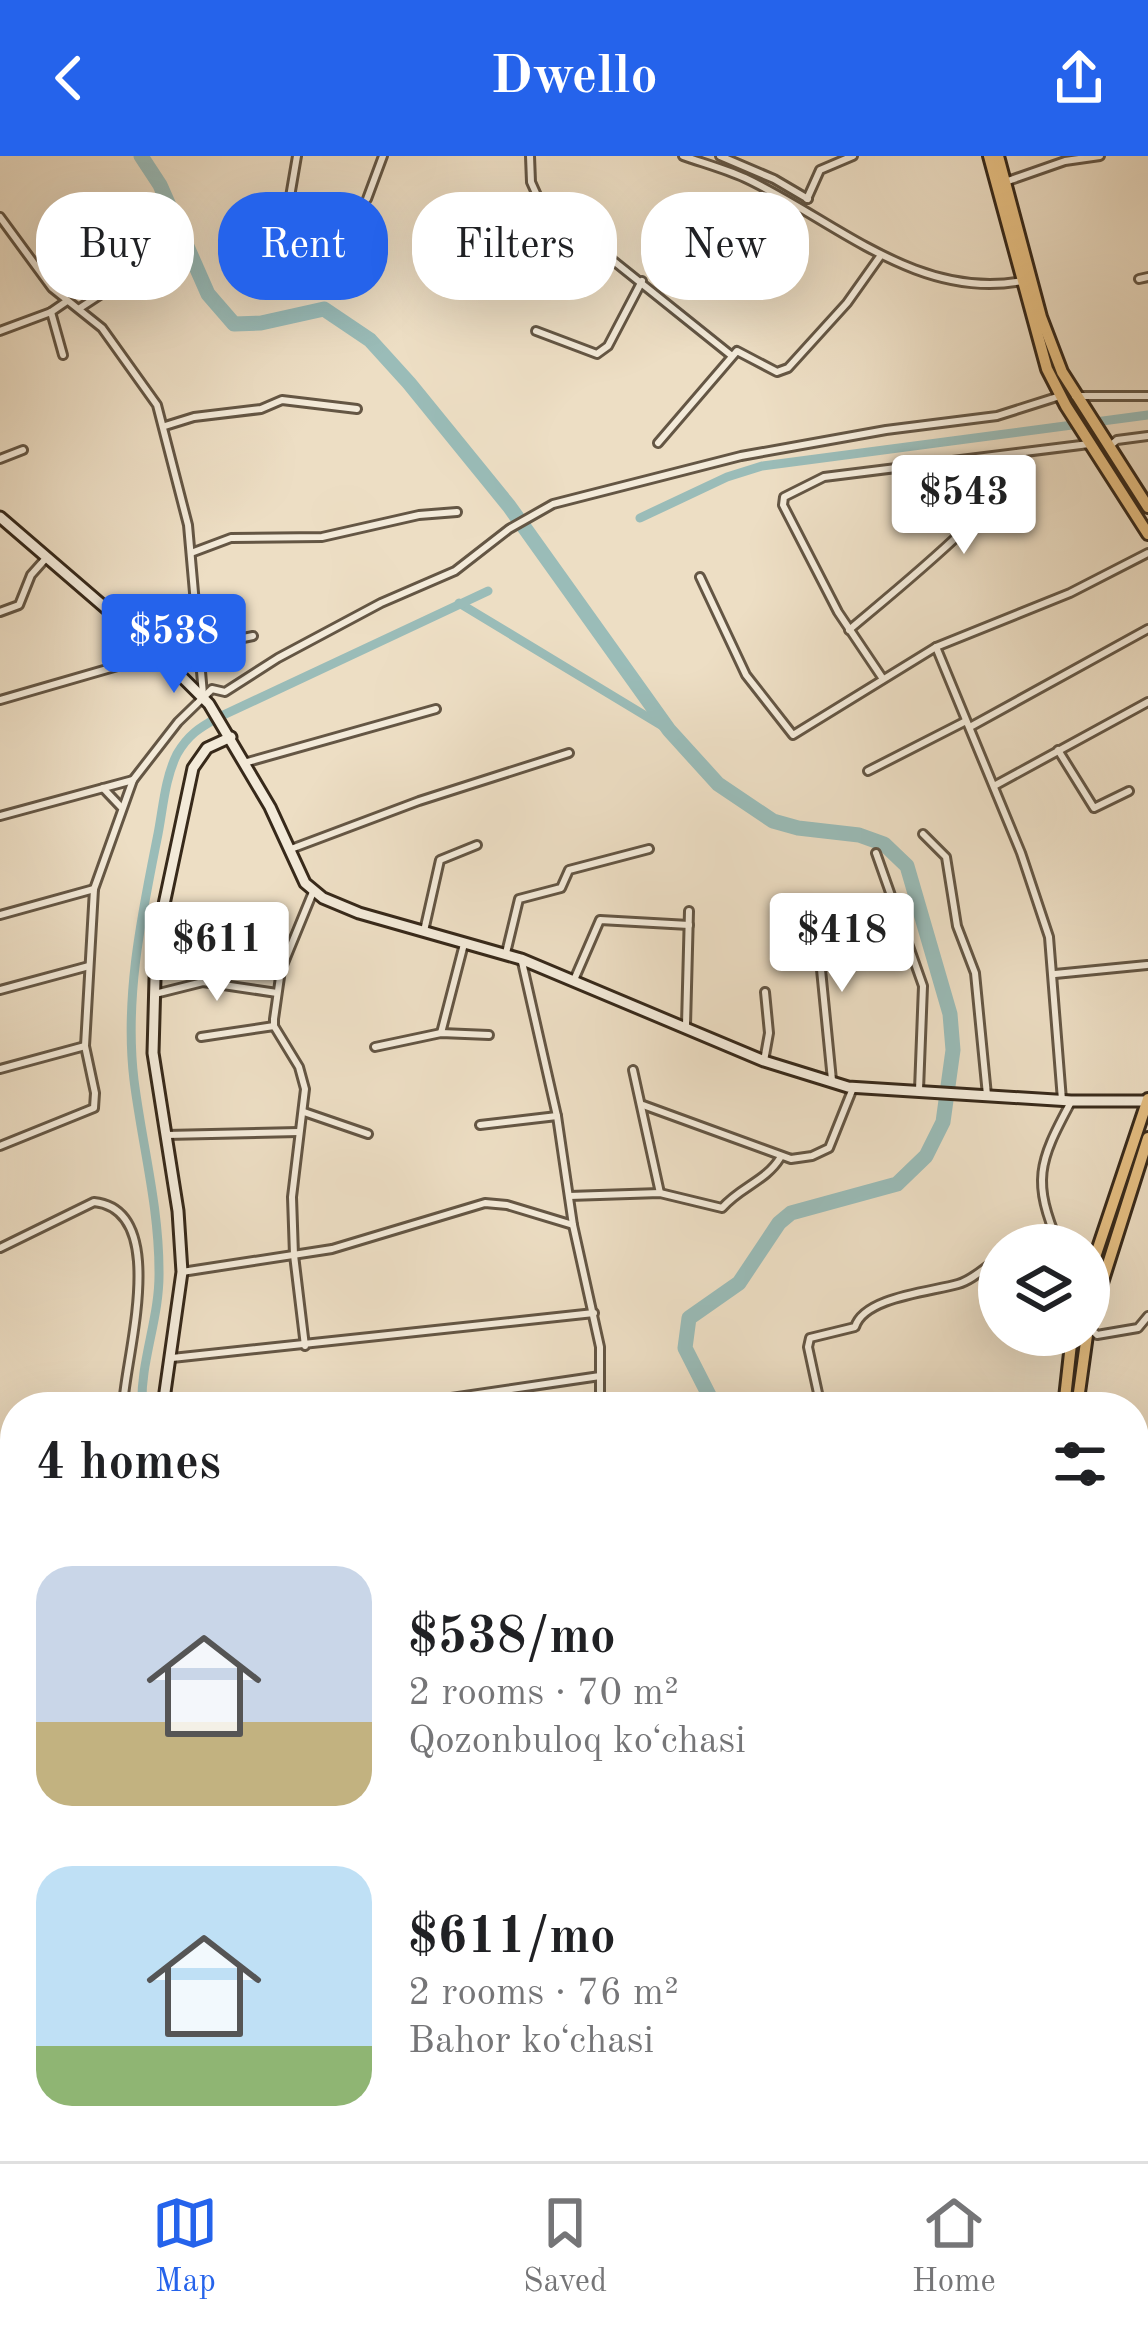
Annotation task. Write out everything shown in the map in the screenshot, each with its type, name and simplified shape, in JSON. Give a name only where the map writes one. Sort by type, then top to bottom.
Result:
[{"type":"main road","points":[[993,156],[1005,182],[1026,280]]},
{"type":"main road","points":[[993,156],[1026,280],[1070,400],[1087,440],[1148,534]]},
{"type":"main road","points":[[1070,400],[1100,432],[1148,507]]},
{"type":"main road","points":[[3,524],[47,556],[206,700],[228,732],[313,892],[359,914],[521,958],[832,1084],[919,1094],[1148,1100],[1106,1224]]},
{"type":"main road","points":[[165,1392],[182,1271],[178,1211],[153,1053],[156,942],[191,776],[203,751],[228,732]]},
{"type":"main road","points":[[1110,1259],[1148,1138]]},
{"type":"main road","points":[[1066,1392],[1070,1356]]},
{"type":"main road","points":[[1079,1392],[1084,1356]]},
{"type":"street","points":[[291,192],[297,156]]},
{"type":"street","points":[[370,192],[383,156]]},
{"type":"street","points":[[530,156],[531,182],[541,202],[641,280]]},
{"type":"street","points":[[682,156],[770,192]]},
{"type":"street","points":[[720,156],[797,192]]},
{"type":"street","points":[[809,197],[820,170],[853,156]]},
{"type":"street","points":[[1005,182],[1065,161],[1100,156]]},
{"type":"street","points":[[809,213],[916,270],[974,284],[1026,280]]},
{"type":"street","points":[[0,217],[40,275],[102,328],[158,405],[190,553],[206,700]]},
{"type":"street","points":[[658,443],[740,350],[773,370],[788,368],[847,303],[881,255]]},
{"type":"street","points":[[536,331],[597,354],[608,346],[641,283]]},
{"type":"street","points":[[80,308],[92,300]]},
{"type":"street","points":[[665,300],[732,356]]},
{"type":"street","points":[[0,331],[67,301]]},
{"type":"street","points":[[51,311],[63,355]]},
{"type":"street","points":[[0,1146],[94,1108],[85,1046],[94,889],[133,780],[212,689],[225,692],[381,603],[455,571],[509,529],[554,504],[741,456],[1070,400],[1148,396]]},
{"type":"street","points":[[165,426],[194,417],[261,409],[282,400],[357,409]]},
{"type":"street","points":[[1110,446],[1118,440],[1148,436]]},
{"type":"street","points":[[883,679],[849,630],[783,506],[784,497],[824,477],[1023,453],[1087,440]]},
{"type":"street","points":[[0,460],[23,450]]},
{"type":"street","points":[[849,630],[1008,484],[1021,466],[1023,453]]},
{"type":"street","points":[[190,553],[231,538],[322,537],[419,514],[457,512]]},
{"type":"street","points":[[700,577],[746,675],[789,734],[800,733],[936,647],[1070,593],[1148,553]]},
{"type":"street","points":[[0,612],[19,605],[31,575],[47,556]]},
{"type":"street","points":[[868,772],[1148,629]]},
{"type":"street","points":[[199,646],[253,636]]},
{"type":"street","points":[[936,647],[1049,937],[1066,1101],[1042,1175],[1042,1207],[1050,1224]]},
{"type":"street","points":[[0,700],[158,654]]},
{"type":"street","points":[[994,786],[1148,702]]},
{"type":"street","points":[[244,763],[436,710]]},
{"type":"street","points":[[1058,750],[1094,808],[1129,791]]},
{"type":"street","points":[[290,849],[569,753]]},
{"type":"street","points":[[0,816],[133,780]]},
{"type":"street","points":[[104,788],[121,807]]},
{"type":"street","points":[[923,834],[946,857],[957,926],[975,973],[987,1095]]},
{"type":"street","points":[[424,931],[440,860],[477,845]]},
{"type":"street","points":[[506,953],[518,899],[561,888],[569,870],[649,850]]},
{"type":"street","points":[[876,853],[923,986],[919,1094]]},
{"type":"street","points":[[0,915],[94,889]]},
{"type":"street","points":[[305,1346],[292,1197],[305,1089],[274,1026],[277,993],[299,920],[313,892]]},
{"type":"street","points":[[814,909],[832,1084]]},
{"type":"street","points":[[686,1025],[689,910]]},
{"type":"street","points":[[574,980],[600,920],[689,925]]},
{"type":"street","points":[[441,1034],[464,942]]},
{"type":"street","points":[[521,958],[594,1313],[600,1392]]},
{"type":"street","points":[[0,990],[91,965]]},
{"type":"street","points":[[1055,974],[1147,965]]},
{"type":"street","points":[[155,994],[203,982],[277,993]]},
{"type":"street","points":[[764,1060],[769,1033],[765,992]]},
{"type":"street","points":[[201,1037],[274,1026]]},
{"type":"street","points":[[375,1047],[441,1034],[489,1035]]},
{"type":"street","points":[[0,1069],[85,1046]]},
{"type":"street","points":[[633,1070],[660,1193]]},
{"type":"street","points":[[643,1105],[780,1157],[812,1156],[829,1148],[853,1088]]},
{"type":"street","points":[[304,1112],[368,1134]]},
{"type":"street","points":[[480,1125],[557,1116]]},
{"type":"street","points":[[166,1135],[299,1132]]},
{"type":"street","points":[[569,1196],[660,1193],[722,1208],[742,1187],[772,1170],[780,1157]]},
{"type":"street","points":[[0,1248],[94,1202],[112,1207],[121,1217],[131,1234],[140,1286],[124,1392]]},
{"type":"street","points":[[182,1271],[332,1249],[484,1203],[574,1225]]},
{"type":"street","points":[[818,1392],[810,1338],[855,1327],[868,1309],[959,1284],[978,1272]]},
{"type":"street","points":[[168,1358],[594,1313]]},
{"type":"street","points":[[1110,1333],[1138,1328],[1148,1316]]},
{"type":"street","points":[[492,1392],[600,1376]]},
{"type":"waterway","points":[[141,156],[160,185],[208,294],[234,324],[324,309],[370,340],[509,506],[669,730],[718,784],[773,821],[859,835],[884,844],[907,866],[950,1014],[953,1050],[943,1122],[926,1156],[897,1184],[791,1213],[779,1223],[739,1283],[689,1318],[685,1348],[707,1392]]},
{"type":"waterway","points":[[640,518],[727,477],[762,466],[1148,415]]},
{"type":"waterway","points":[[143,1392],[159,1271],[134,1080],[131,1018],[141,925],[173,763],[190,737],[217,718],[488,591]]},
{"type":"waterway","points":[[459,603],[669,730]]}]
